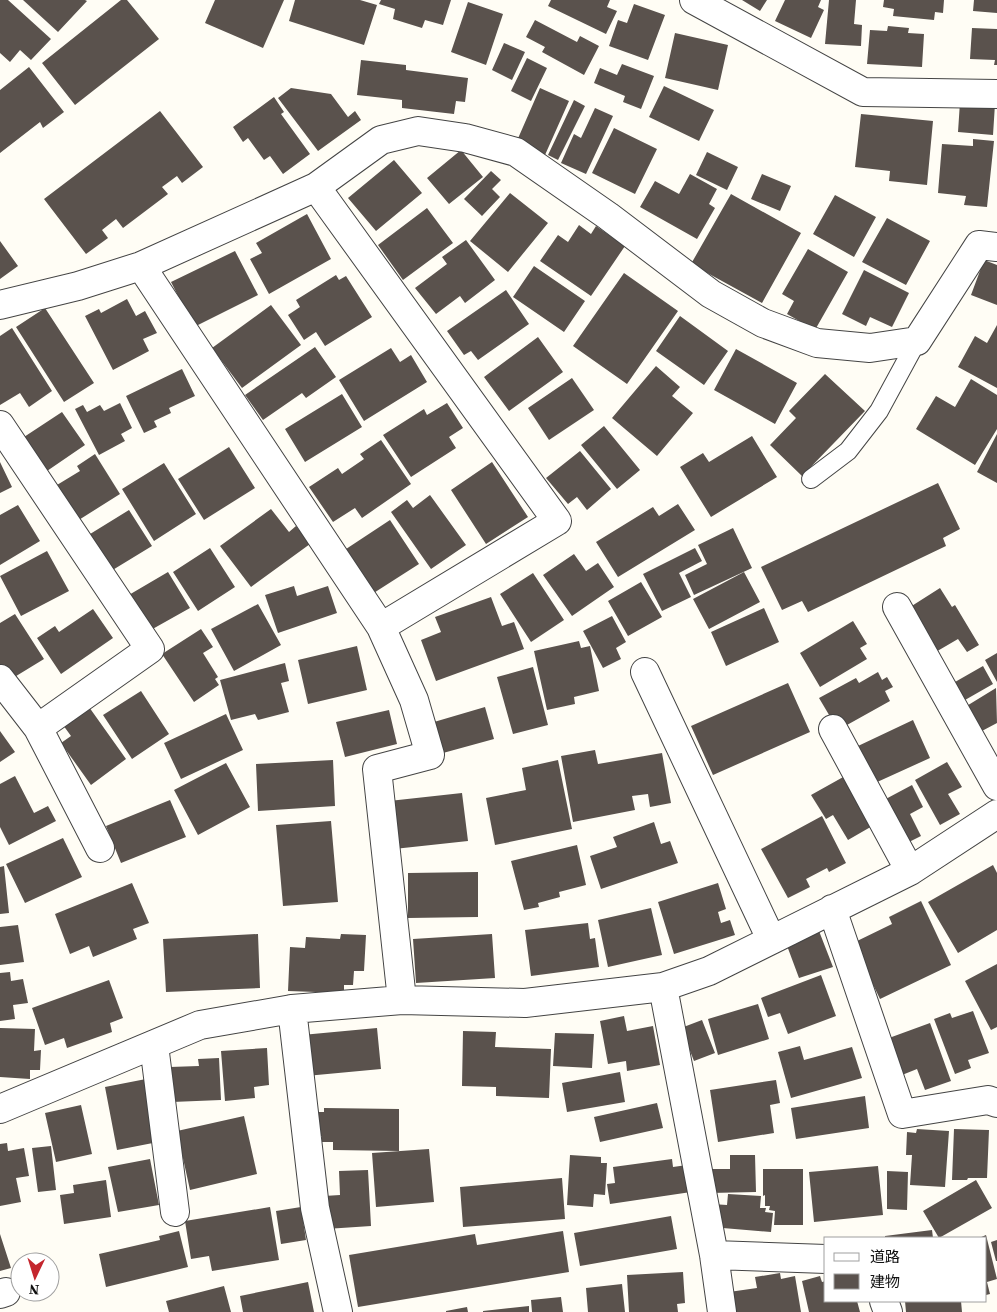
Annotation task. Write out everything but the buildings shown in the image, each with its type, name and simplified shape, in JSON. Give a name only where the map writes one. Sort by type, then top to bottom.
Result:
[{"type":"street","points":[[694,0],[863,92],[997,94]]},
{"type":"street","points":[[0,305],[78,286],[141,266],[316,187],[381,140],[418,131],[465,138],[516,152],[608,216],[711,294],[763,323],[817,343],[870,348],[918,341],[980,245],[997,248]]},
{"type":"street","points":[[316,187],[557,521],[381,627]]},
{"type":"street","points":[[141,266],[381,627],[414,700],[430,755],[377,769],[402,1000]]},
{"type":"street","points":[[0,425],[150,649],[38,728]]},
{"type":"street","points":[[897,607],[997,786]]},
{"type":"street","points":[[645,672],[771,938]]},
{"type":"street","points":[[0,679],[38,728],[100,848]]},
{"type":"street","points":[[833,729],[910,871]]},
{"type":"street","points":[[0,1109],[200,1025],[292,1009],[402,1000],[525,1003],[663,987],[709,971],[771,938],[910,871],[997,815]]},
{"type":"street","points":[[832,909],[902,1114],[988,1100],[997,1103]]},
{"type":"street","points":[[663,987],[714,1255],[722,1312]]},
{"type":"street","points":[[292,1009],[315,1208],[338,1312]]},
{"type":"street","points":[[154,1045],[175,1212]]},
{"type":"street","points":[[714,1255],[824,1259]]},
{"type":"lane","points":[[811,479],[848,451],[879,411],[918,341]]}]
